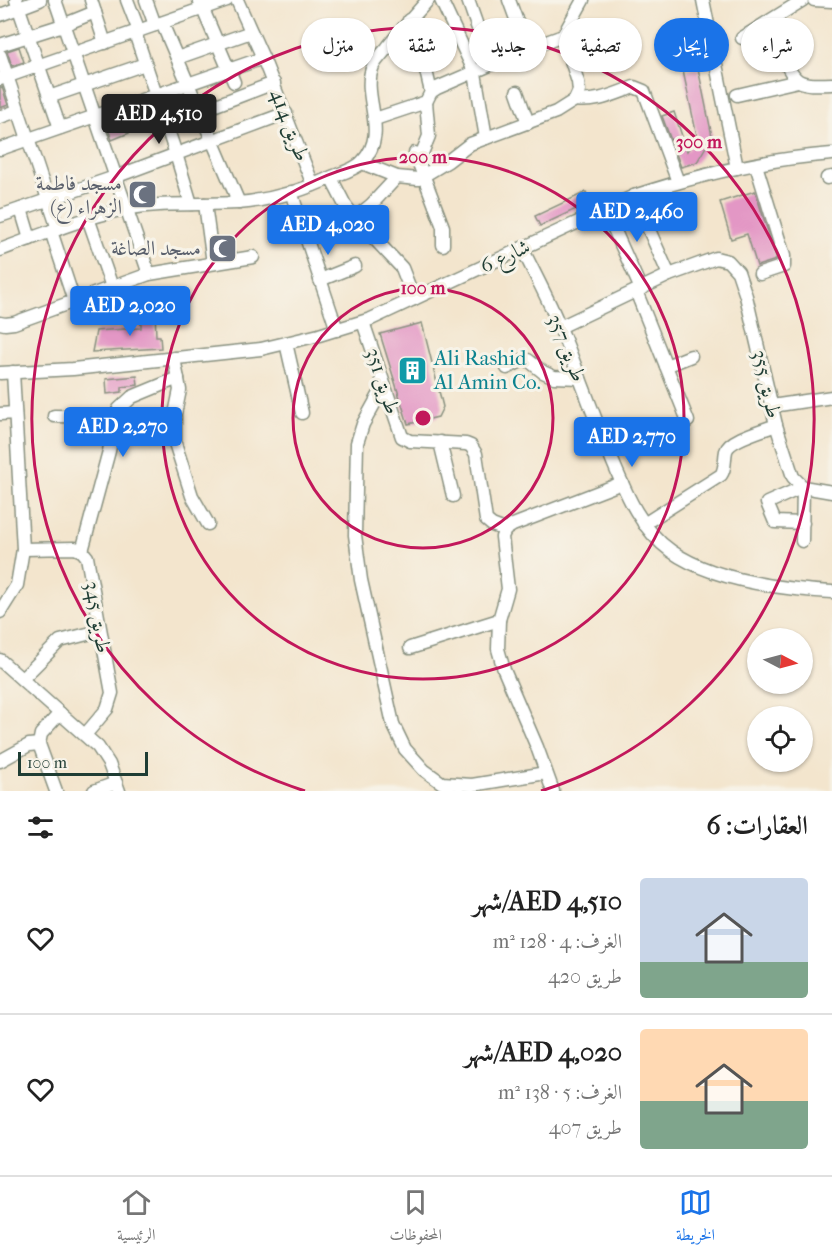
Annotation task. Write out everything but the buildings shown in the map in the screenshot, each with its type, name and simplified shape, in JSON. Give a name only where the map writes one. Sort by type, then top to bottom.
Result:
[{"type":"street","points":[[0,15],[18,4],[40,0]]},
{"type":"street","points":[[55,0],[149,274]]},
{"type":"street","points":[[128,0],[145,64],[176,154],[190,204]]},
{"type":"street","points":[[137,0],[145,0],[177,58],[239,203]]},
{"type":"street","points":[[3,78],[159,24],[201,4],[227,0]]},
{"type":"street","name":"طريق 414","points":[[237,0],[286,113],[313,185]]},
{"type":"street","points":[[411,18],[428,0]]},
{"type":"street","points":[[441,0],[475,73],[486,138]]},
{"type":"street","points":[[467,54],[481,46],[482,40],[468,0]]},
{"type":"street","points":[[509,0],[515,18]]},
{"type":"street","points":[[574,18],[583,0]]},
{"type":"street","points":[[703,0],[737,168]]},
{"type":"street","points":[[776,18],[804,0]]},
{"type":"street","points":[[814,0],[832,1]]},
{"type":"street","points":[[18,4],[60,128]]},
{"type":"street","points":[[201,4],[234,82]]},
{"type":"street","points":[[0,45],[63,25],[93,6],[105,43]]},
{"type":"street","points":[[177,58],[251,32]]},
{"type":"street","points":[[0,248],[88,218],[126,209],[161,203],[239,203],[267,199],[313,185],[362,163],[370,150],[376,125],[370,78],[373,66],[387,48]]},
{"type":"street","points":[[0,55],[3,78],[48,200],[74,301]]},
{"type":"street","points":[[0,149],[263,58]]},
{"type":"street","points":[[48,97],[145,64]]},
{"type":"street","points":[[425,72],[429,97],[429,136],[416,158],[443,228],[443,245]]},
{"type":"street","points":[[575,72],[579,91],[575,100]]},
{"type":"street","points":[[791,72],[798,81],[805,84],[832,84]]},
{"type":"street","points":[[375,119],[429,97],[475,73]]},
{"type":"street","points":[[737,95],[798,81]]},
{"type":"street","points":[[200,111],[273,83]]},
{"type":"street","points":[[362,163],[397,177],[418,179],[470,144],[528,123],[575,100],[596,100],[634,87],[641,88],[646,93],[678,182]]},
{"type":"street","points":[[517,92],[528,123]]},
{"type":"street","points":[[0,117],[17,111]]},
{"type":"street","points":[[0,216],[115,177],[286,113]]},
{"type":"street","name":"شارع 6","points":[[6,372],[73,369],[261,349],[337,330],[363,322],[414,299],[634,196],[678,182],[737,168],[804,156],[832,154]]},
{"type":"street","points":[[756,165],[784,256],[784,266],[760,273]]},
{"type":"street","points":[[355,218],[397,177]]},
{"type":"street","points":[[331,178],[345,205],[355,218],[402,268],[414,299]]},
{"type":"street","points":[[291,192],[337,330]]},
{"type":"street","points":[[560,327],[669,274],[634,196]]},
{"type":"street","points":[[205,204],[213,263]]},
{"type":"street","points":[[21,209],[30,239]]},
{"type":"street","points":[[605,209],[688,421]]},
{"type":"street","points":[[88,218],[112,287]]},
{"type":"street","name":"طريق 357","points":[[522,248],[560,327],[622,483],[654,538],[671,552],[690,562],[734,578],[798,590],[832,592]]},
{"type":"street","points":[[0,323],[14,322],[149,274],[253,257]]},
{"type":"street","name":"طريق 355","points":[[669,274],[719,258],[732,264],[738,272],[746,296],[776,425],[792,477],[803,487]]},
{"type":"street","points":[[320,280],[355,266]]},
{"type":"street","name":"طريق 351","points":[[363,322],[402,437],[410,441],[440,442]]},
{"type":"street","points":[[286,343],[302,413]]},
{"type":"street","points":[[666,366],[691,356]]},
{"type":"street","points":[[174,358],[180,390],[175,414],[175,443],[192,496],[208,524]]},
{"type":"street","points":[[507,368],[528,360],[543,372],[554,377],[580,378]]},
{"type":"street","points":[[1,609],[17,585],[23,549],[15,413],[6,372]]},
{"type":"street","points":[[23,549],[72,548],[82,551],[119,409],[132,397],[178,378]]},
{"type":"street","points":[[384,386],[359,433],[357,443],[355,535],[364,600],[393,724],[405,749],[424,770],[442,783],[472,785],[546,773]]},
{"type":"street","points":[[772,406],[832,397]]},
{"type":"street","points":[[0,414],[15,413]]},
{"type":"street","points":[[54,416],[116,417]]},
{"type":"street","points":[[644,524],[721,475],[726,450],[730,444],[776,425]]},
{"type":"street","points":[[453,496],[440,442],[466,444],[474,449],[486,520],[489,524],[506,530]]},
{"type":"street","points":[[553,791],[498,649],[500,620],[508,589],[502,537],[513,525],[622,483]]},
{"type":"street","points":[[802,541],[803,487]]},
{"type":"street","points":[[803,522],[775,522],[767,504],[803,487],[832,492]]},
{"type":"street","name":"طريق 345","points":[[82,551],[88,561],[111,699],[108,709],[85,735]]},
{"type":"street","points":[[410,648],[500,620]]},
{"type":"street","points":[[22,679],[60,641],[99,631]]},
{"type":"street","points":[[0,660],[85,735],[106,758],[118,787],[94,791]]},
{"type":"street","points":[[56,791],[39,744],[42,734],[60,713]]},
{"type":"street","points":[[0,761],[29,745],[39,744]]},
{"type":"place","name":"مسجد فاطمة الزهراء (ع)","points":[[143,195]]},
{"type":"place","name":"مسجد الصاغة","points":[[222,248]]},
{"type":"place","name":"Ali Rashid Al Amin Co.","points":[[413,370]]}]
